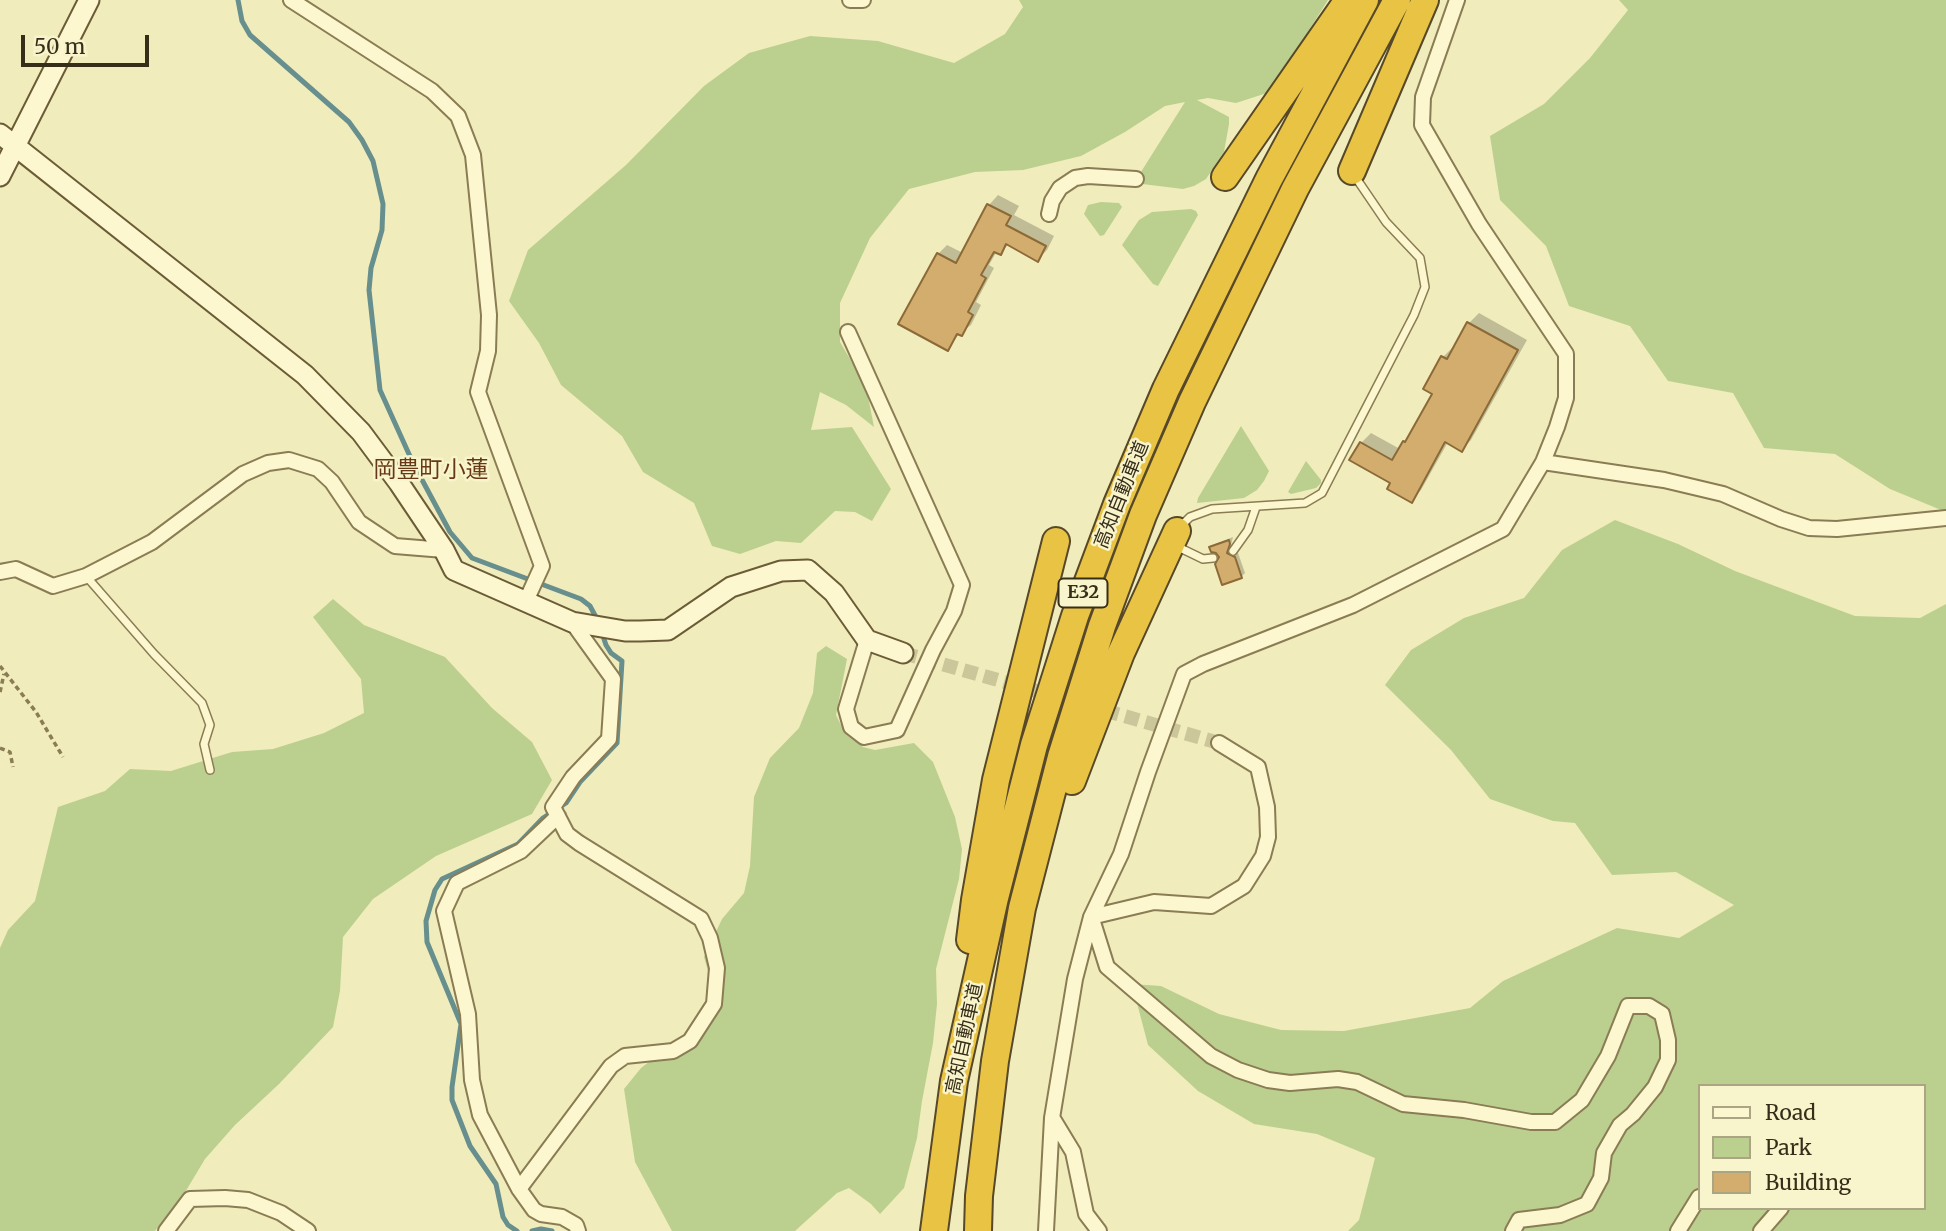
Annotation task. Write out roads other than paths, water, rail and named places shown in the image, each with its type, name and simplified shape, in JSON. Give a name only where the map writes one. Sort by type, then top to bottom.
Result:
[{"type":"highway","points":[[1225,177],[1349,0]]},
{"type":"highway","name":"高知自動車道","points":[[934,1231],[954,1081],[995,898],[1034,745],[1075,616],[1112,516],[1166,389],[1217,282],[1364,0]]},
{"type":"highway","name":"高知自動車道","points":[[978,1231],[979,1196],[995,1061],[1022,908],[1061,757],[1102,626],[1143,515],[1192,401],[1295,189],[1397,0]]},
{"type":"highway","points":[[1352,171],[1425,0]]},
{"type":"highway","points":[[995,1061],[1078,761],[1121,653],[1174,537]]},
{"type":"highway","points":[[954,1081],[975,900],[996,780],[1056,541]]},
{"type":"street","points":[[0,176],[7,140],[89,0]]},
{"type":"street","points":[[291,0],[432,91],[458,116],[473,155],[489,315],[488,351],[478,392],[542,566],[529,594]]},
{"type":"street","points":[[850,0],[863,0]]},
{"type":"street","points":[[1046,1231],[1052,1118],[1075,979],[1091,918],[1121,854],[1184,674],[1214,659],[1353,605],[1503,529],[1543,462],[1566,398],[1566,354],[1479,224],[1422,125],[1423,97],[1457,0]]},
{"type":"street","points":[[7,140],[305,375],[361,432],[399,483],[444,550],[454,570],[529,594],[581,623],[632,631],[668,630],[731,587],[790,569],[808,570],[834,593],[867,640],[902,653]]},
{"type":"street","points":[[1049,214],[1052,201],[1060,188],[1075,177],[1136,179]]},
{"type":"street","points":[[848,332],[962,584],[954,611],[897,730],[864,737],[851,727],[846,709],[867,640]]},
{"type":"street","points":[[0,572],[16,569],[52,586],[86,576],[152,542],[243,474],[268,463],[289,460],[318,470],[332,482],[359,522],[395,546],[444,550]]},
{"type":"street","points":[[1543,462],[1664,480],[1723,494],[1780,519],[1810,528],[1837,529],[1946,518]]},
{"type":"street","points":[[578,1231],[576,1225],[562,1217],[541,1214],[534,1210],[519,1189],[480,1115],[471,1080],[468,1014],[444,911],[457,883],[521,850],[556,812],[573,777],[609,739],[613,679],[581,623]]},
{"type":"street","points":[[1091,918],[1154,902],[1211,906],[1244,886],[1263,856],[1268,837],[1267,807],[1258,767],[1219,743]]},
{"type":"street","points":[[519,1189],[611,1066],[625,1056],[673,1051],[690,1041],[714,1004],[717,968],[710,938],[701,919],[579,843],[567,834],[556,812]]},
{"type":"street","points":[[1091,918],[1107,967],[1211,1056],[1238,1070],[1268,1080],[1290,1083],[1338,1079],[1357,1082],[1403,1104],[1464,1110],[1531,1122],[1555,1122],[1582,1100],[1608,1056],[1628,1006],[1649,1006],[1662,1014],[1668,1040],[1668,1060],[1656,1087],[1633,1114],[1619,1125],[1604,1153],[1601,1178],[1587,1205],[1560,1215],[1542,1215],[1519,1220],[1513,1231]]},
{"type":"street","points":[[1052,1118],[1073,1152],[1086,1214],[1099,1231]]},
{"type":"street","points":[[166,1231],[190,1199],[225,1198],[248,1200],[281,1213],[308,1231]]},
{"type":"street","points":[[1678,1231],[1698,1200]]},
{"type":"street","points":[[1761,1231],[1779,1210]]},
{"type":"lane","points":[[1213,558],[1203,559],[1174,537],[1190,517],[1212,509],[1305,503],[1322,493],[1414,315],[1425,286],[1420,258],[1385,222],[1352,171]]},
{"type":"lane","points":[[1233,551],[1248,530],[1256,507]]},
{"type":"lane","points":[[86,576],[202,703],[210,725],[204,744],[210,770]]},
{"type":"waterway","points":[[238,0],[242,21],[250,35],[349,122],[373,161],[383,204],[382,230],[371,268],[369,290],[380,390],[413,463],[450,532],[472,558],[581,599],[590,606],[598,621]]},
{"type":"waterway","points":[[517,1231],[508,1225],[503,1217],[496,1184],[470,1146],[452,1100],[461,1024],[427,942],[426,921],[435,890],[442,879],[518,844],[543,818],[566,803],[580,782],[617,743],[622,661],[611,653],[601,630]]},
{"type":"waterway","points":[[532,1231],[552,1231]]},
{"type":"tunnel","points":[[903,653],[1219,743]]},
{"type":"district","name":"岡豊町小蓮","points":[[431,470]]}]
